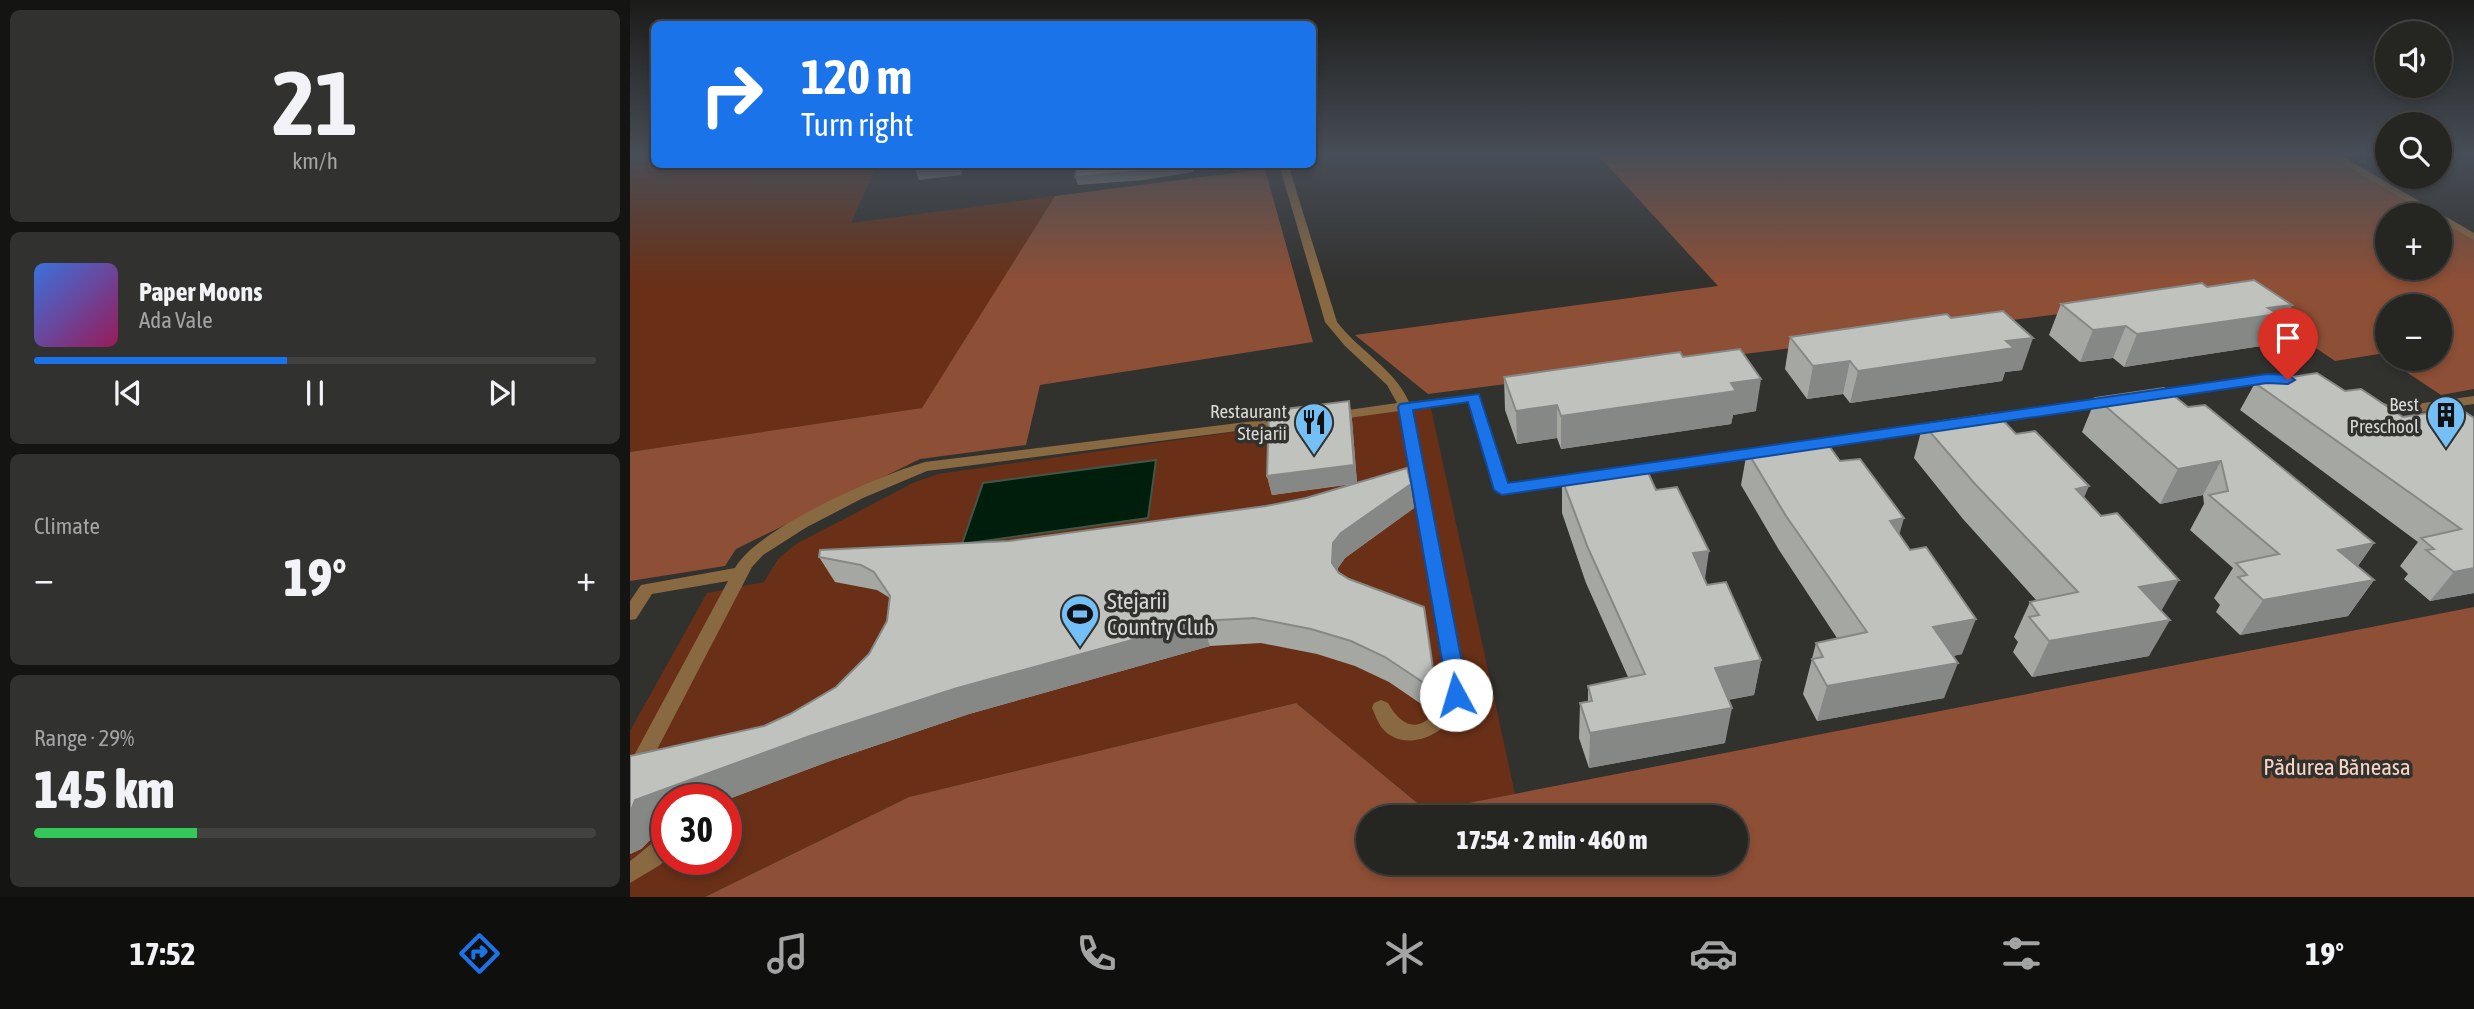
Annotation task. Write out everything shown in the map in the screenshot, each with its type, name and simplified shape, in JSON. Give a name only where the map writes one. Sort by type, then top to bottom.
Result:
[{"type":"street","points":[[1293,197],[1331,322],[1338,333],[1394,385],[1405,407],[1456,683],[1456,695],[1443,719],[1434,727],[1420,732],[1395,728],[1385,718],[1381,708]]},
{"type":"street","points":[[2452,224],[2474,237]]},
{"type":"street","points":[[1800,446],[2267,379],[2315,386]]},
{"type":"street","points":[[1324,417],[1474,397],[1502,490],[1593,477]]},
{"type":"street","points":[[2366,403],[2401,410],[2474,400]]},
{"type":"street","points":[[630,782],[741,573],[751,556],[768,541],[895,478],[925,467],[1297,420]]},
{"type":"street","points":[[1619,473],[1774,450]]},
{"type":"street","points":[[630,614],[647,589],[741,573]]},
{"type":"street","points":[[630,873],[651,859]]},
{"type":"shaded area","points":[[630,197],[863,197],[851,223],[1054,197],[923,408],[630,452]]},
{"type":"shaded area","name":"Stejarii Country Club","points":[[1430,404],[1515,794],[1458,805],[1420,805],[1296,703],[909,797],[705,897],[630,897],[630,731],[707,593],[764,582],[778,559],[796,544],[915,482],[938,474]]},
{"type":"shaded area","points":[[1156,460],[1148,518],[962,544],[983,483]]},
{"type":"green space","points":[[1054,197],[1273,197],[1313,342],[1040,385],[1026,445],[920,459],[736,549],[725,566],[630,581],[630,452],[922,408]]},
{"type":"green space","points":[[1636,197],[2405,197],[2415,203],[2375,203],[2375,280],[2452,280],[2452,224],[2474,237],[2474,389],[2441,395],[2405,371],[2452,371],[2452,294],[2375,294],[2375,355],[2335,361],[2233,292],[1428,394],[1355,335],[1718,286]]},
{"type":"green space","name":"Pădurea Băneasa","points":[[2474,607],[2474,897],[705,897],[909,797],[1296,703],[1420,805],[1356,805],[1356,875],[1748,875],[1748,805],[1458,805]]},
{"type":"building","points":[[2254,280],[2292,305],[2268,308],[2278,314],[2137,334],[2126,326],[2093,330],[2061,304],[2202,283],[2207,287]]},
{"type":"building","points":[[2003,311],[2033,338],[2006,341],[2014,348],[1858,371],[1850,361],[1813,366],[1790,337],[1947,314],[1951,318]]},
{"type":"building","points":[[1740,349],[1761,379],[1731,383],[1736,391],[1561,416],[1557,405],[1516,411],[1504,377],[1680,352],[1683,357]]},
{"type":"building","points":[[2317,373],[2345,391],[2361,389],[2403,417],[2459,408],[2474,418],[2474,568],[2454,572],[2426,550],[2434,549],[2421,538],[2461,529],[2255,383]]},
{"type":"building","points":[[2164,388],[2188,407],[2205,405],[2374,543],[2338,550],[2374,580],[2263,600],[2238,577],[2247,575],[2236,563],[2279,554],[2209,495],[2228,491],[2221,461],[2178,469],[2096,398]]},
{"type":"building","name":"Restaurant Stejarii","points":[[1349,401],[1354,465],[1267,476],[1269,411]]},
{"type":"building","points":[[1996,413],[2016,434],[2035,431],[2089,486],[2076,489],[2101,516],[2117,513],[2179,580],[2139,587],[2170,620],[2049,641],[2029,617],[2039,615],[2030,602],[2078,592],[1975,484],[1923,424]]},
{"type":"building","points":[[1824,439],[1840,461],[1860,459],[1904,518],[1890,521],[1910,550],[1926,547],[1976,619],[1933,627],[1958,663],[1827,686],[1812,659],[1823,657],[1816,643],[1867,632],[1786,516],[1747,451]]},
{"type":"building","points":[[1645,466],[1656,490],[1677,487],[1709,551],[1693,553],[1707,585],[1726,582],[1761,660],[1715,668],[1732,708],[1590,733],[1580,703],[1592,701],[1588,686],[1645,674],[1588,548],[1562,479]]},
{"type":"building","points":[[1407,468],[1411,484],[1341,533],[1333,543],[1332,563],[1339,573],[1349,579],[1424,607],[1434,675],[1427,685],[1385,657],[1351,641],[1311,629],[1254,618],[1201,621],[954,689],[810,736],[679,784],[651,784],[651,794],[635,800],[630,810],[630,756],[764,726],[836,687],[869,654],[887,621],[890,596],[874,572],[861,565],[819,557],[820,550],[1009,541],[1266,506],[1306,498]]},
{"type":"place","name":"Best Preschool","points":[[2446,449]]},
{"type":"place","name":"Restaurant Stejarii","points":[[1314,456]]},
{"type":"place","name":"Stejarii Country Club","points":[[1080,648]]},
{"type":"route","points":[[1456,695],[1405,407],[1474,397],[1502,490],[2267,379],[2288,380]]}]
